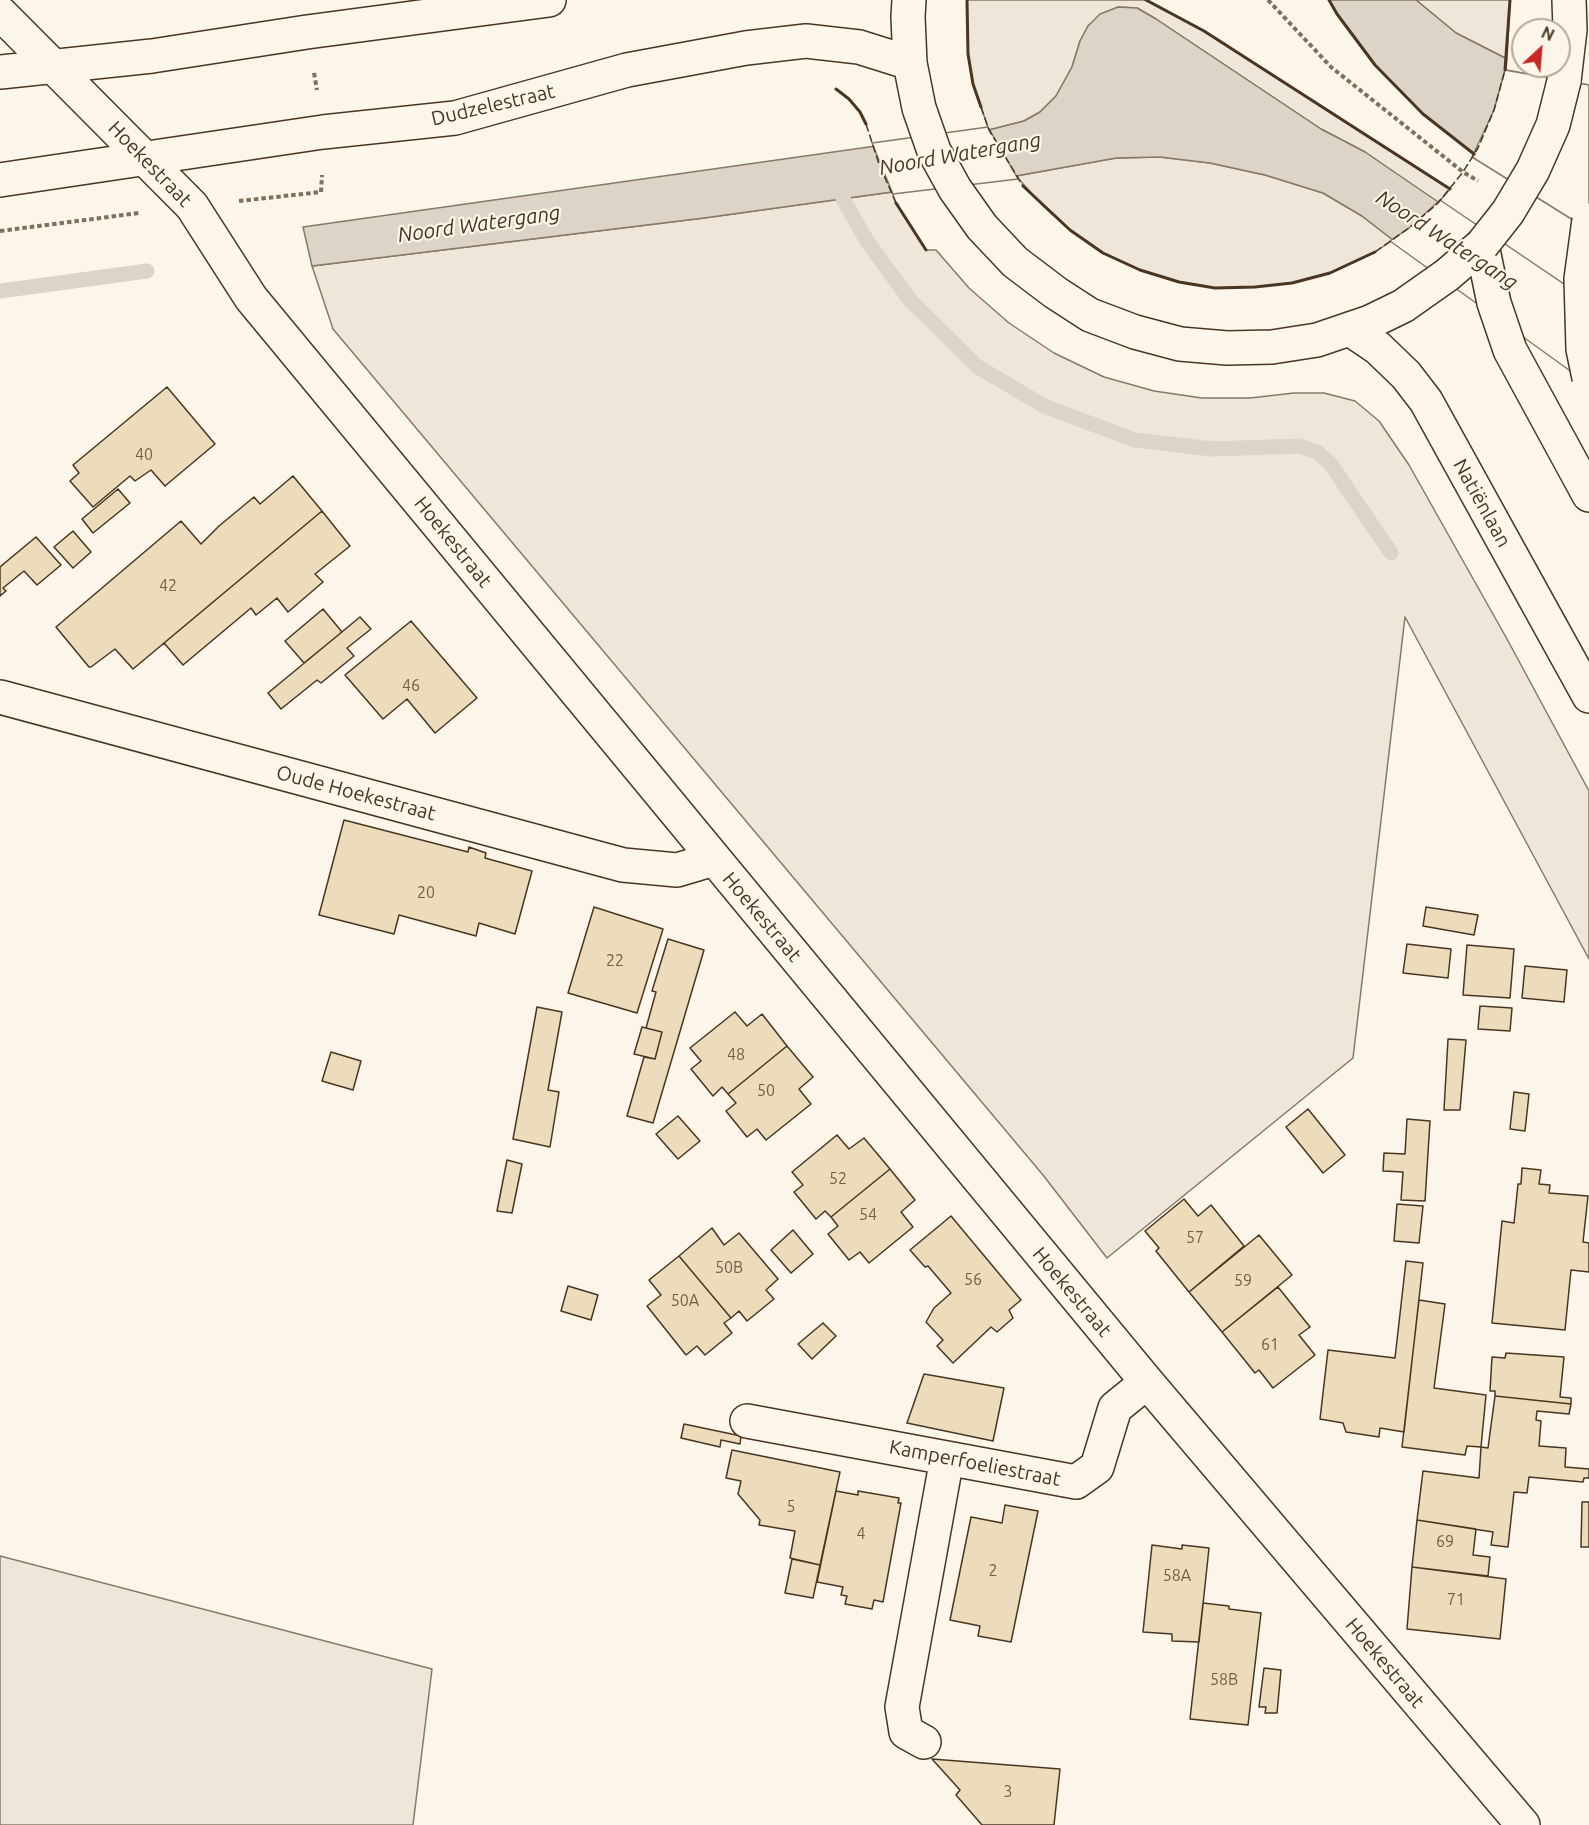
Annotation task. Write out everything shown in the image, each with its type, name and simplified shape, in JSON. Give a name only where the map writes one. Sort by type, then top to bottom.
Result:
[{"type":"main road","points":[[0,72],[152,56],[307,32],[549,0]]},
{"type":"main road","points":[[909,0],[910,63],[922,116],[934,151],[958,194],[982,227],[1015,262],[1090,315],[1135,332],[1180,344],[1227,348],[1272,346],[1317,340],[1350,329],[1403,306],[1428,290],[1482,245],[1508,212],[1533,170],[1553,125],[1564,81],[1570,30],[1569,0]]},
{"type":"main road","name":"Hoekestraat","points":[[0,13],[192,206],[251,298],[1147,1382],[1523,1825]]},
{"type":"main road","name":"Dudzelestraat","points":[[0,180],[323,132],[455,118],[627,70],[746,48],[806,41],[859,47],[910,63]]},
{"type":"main road","points":[[1589,220],[1581,279],[1583,349],[1589,378]]},
{"type":"main road","points":[[1482,245],[1494,303],[1510,350],[1589,495]]},
{"type":"main road","name":"Natiënlaan","points":[[1350,329],[1378,348],[1399,368],[1426,401],[1589,696]]},
{"type":"main road","name":"Oude Hoekestraat","points":[[0,697],[623,865],[677,870],[714,859]]},
{"type":"main road","name":"Kamperfoeliestraat","points":[[747,1421],[1076,1482],[1096,1467],[1115,1408],[1147,1382]]},
{"type":"main road","points":[[924,1742],[906,1732],[902,1707],[947,1458]]},
{"type":"path","points":[[1268,0],[1331,67],[1463,172],[1482,184]]},
{"type":"shaded area","points":[[967,0],[1146,0],[1204,31],[1450,189],[1438,203],[1365,152],[1321,129],[1137,8],[1118,7],[1088,26],[1080,41],[1072,67],[1056,96],[1040,112],[1024,121],[989,130],[973,84],[968,54]]},
{"type":"shaded area","points":[[1416,0],[1510,0],[1507,59],[1456,33]]},
{"type":"shaded area","points":[[1160,157],[1210,163],[1265,175],[1323,193],[1362,216],[1393,240],[1375,252],[1330,273],[1292,283],[1215,288],[1179,282],[1140,270],[1103,253],[1070,230],[1044,207],[1016,176],[1116,158]]},
{"type":"shaded area","points":[[892,192],[896,203],[926,250],[936,250],[969,288],[1009,323],[1054,353],[1104,377],[1154,391],[1202,398],[1250,398],[1294,393],[1324,393],[1355,401],[1379,421],[1409,465],[1589,791],[1589,959],[1405,617],[1353,1058],[1107,1258],[1043,1175],[333,329],[312,266],[704,218]]},
{"type":"shaded area","points":[[0,1556],[432,1669],[413,1825],[0,1825]]},
{"type":"water","points":[[1329,0],[1416,0],[1456,33],[1507,59],[1506,70],[1511,71],[1511,78],[1550,78],[1589,85],[1474,154],[1423,114],[1375,65]]},
{"type":"water","points":[[1118,7],[1137,8],[1156,19],[1321,129],[1365,152],[1589,305],[1393,240],[1362,216],[1323,193],[1265,175],[1210,163],[1160,157],[1116,158],[1016,176],[704,218],[312,266],[303,227],[989,130],[1024,121],[1040,112],[1056,96],[1072,67],[1080,41],[1088,26],[1100,14]]},
{"type":"pier","points":[[1505,70],[1511,71],[1511,78],[1550,78],[1589,85],[1589,230],[1472,157],[1494,110]]},
{"type":"pier","points":[[988,127],[1018,179],[893,194],[872,143]]},
{"type":"pier","points":[[1440,200],[1589,301],[1587,383],[1390,241],[1409,228]]},
{"type":"building","points":[[167,387],[215,444],[165,486],[151,470],[135,481],[130,476],[93,507],[70,481],[79,473],[73,465]]},
{"type":"building","points":[[293,476],[322,511],[133,669],[115,649],[89,667],[56,627],[181,521],[201,544],[254,497],[260,504]]},
{"type":"building","points":[[118,489],[130,503],[93,533],[82,519]]},
{"type":"building","points":[[322,511],[350,546],[315,574],[323,582],[288,612],[277,598],[256,615],[251,608],[183,665],[164,643]]},
{"type":"building","points":[[73,531],[91,552],[73,568],[54,547]]},
{"type":"building","points":[[36,537],[61,565],[37,585],[24,571],[3,588],[6,591],[0,596],[0,567]]},
{"type":"building","points":[[323,609],[342,632],[304,663],[285,641]]},
{"type":"building","points":[[360,617],[371,629],[347,648],[354,656],[321,683],[317,680],[281,709],[268,693]]},
{"type":"building","points":[[411,621],[477,698],[435,733],[407,699],[383,719],[345,675]]},
{"type":"building","points":[[344,820],[468,852],[469,847],[486,853],[485,858],[532,871],[515,934],[479,923],[476,936],[399,915],[394,934],[319,915]]},
{"type":"building","points":[[594,907],[663,929],[637,1013],[568,993]]},
{"type":"building","points":[[1426,907],[1478,915],[1474,935],[1423,926]]},
{"type":"building","points":[[668,939],[704,950],[653,1123],[627,1116],[644,1057],[655,1059],[662,1032],[646,1028],[656,992],[652,991]]},
{"type":"building","points":[[1407,944],[1451,949],[1448,978],[1403,973]]},
{"type":"building","points":[[1467,945],[1514,949],[1510,998],[1463,995]]},
{"type":"building","points":[[1525,966],[1567,970],[1564,1002],[1522,998]]},
{"type":"building","points":[[1480,1006],[1512,1008],[1510,1031],[1478,1029]]},
{"type":"building","points":[[537,1007],[562,1012],[548,1090],[559,1092],[550,1147],[513,1139]]},
{"type":"building","points":[[735,1012],[747,1026],[762,1014],[787,1046],[728,1094],[722,1087],[713,1096],[691,1069],[701,1061],[690,1048]]},
{"type":"building","points":[[642,1027],[662,1032],[655,1059],[634,1054]]},
{"type":"building","points":[[1448,1039],[1466,1040],[1460,1110],[1444,1110]]},
{"type":"building","points":[[787,1046],[813,1077],[799,1089],[811,1104],[766,1140],[757,1129],[747,1137],[726,1111],[736,1103],[728,1094]]},
{"type":"building","points":[[331,1052],[361,1061],[353,1090],[322,1081]]},
{"type":"building","points":[[1514,1092],[1529,1094],[1525,1131],[1510,1129]]},
{"type":"building","points":[[1308,1109],[1345,1155],[1323,1173],[1286,1127]]},
{"type":"building","points":[[678,1116],[700,1141],[678,1159],[656,1134]]},
{"type":"building","points":[[1407,1119],[1430,1121],[1425,1201],[1401,1200],[1403,1172],[1383,1171],[1384,1153],[1405,1154]]},
{"type":"building","points":[[837,1135],[849,1149],[864,1138],[890,1169],[831,1217],[825,1211],[816,1219],[794,1192],[803,1185],[792,1172]]},
{"type":"building","points":[[507,1160],[522,1164],[512,1213],[497,1211]]},
{"type":"building","points":[[1522,1168],[1541,1170],[1539,1184],[1550,1185],[1549,1193],[1588,1196],[1583,1242],[1589,1243],[1589,1272],[1571,1270],[1565,1330],[1492,1323],[1502,1221],[1514,1223]]},
{"type":"building","points":[[890,1169],[915,1200],[901,1212],[913,1227],[869,1263],[860,1252],[849,1260],[828,1234],[838,1226],[831,1217]]},
{"type":"building","points":[[1184,1199],[1198,1216],[1211,1205],[1244,1246],[1189,1292],[1156,1251],[1159,1248],[1145,1231]]},
{"type":"building","points":[[1397,1204],[1423,1206],[1419,1243],[1394,1241]]},
{"type":"building","points":[[951,1216],[1021,1300],[1009,1310],[1013,1318],[997,1332],[991,1327],[953,1363],[937,1346],[943,1340],[926,1322],[934,1308],[951,1293],[928,1266],[925,1267],[910,1250]]},
{"type":"building","points":[[712,1228],[724,1245],[739,1233],[778,1279],[766,1290],[774,1299],[747,1321],[739,1311],[731,1318],[679,1256]]},
{"type":"building","points":[[793,1230],[813,1254],[791,1273],[771,1250]]},
{"type":"building","points":[[1259,1235],[1292,1275],[1222,1332],[1189,1292]]},
{"type":"building","points":[[679,1256],[731,1318],[724,1323],[732,1333],[705,1355],[697,1346],[686,1355],[647,1306],[661,1295],[649,1280]]},
{"type":"building","points":[[1406,1261],[1423,1263],[1404,1432],[1380,1428],[1379,1437],[1346,1432],[1343,1423],[1320,1419],[1328,1350],[1395,1358]]},
{"type":"building","points":[[568,1286],[598,1295],[591,1320],[561,1311]]},
{"type":"building","points":[[1278,1287],[1310,1327],[1299,1335],[1315,1355],[1273,1388],[1259,1370],[1255,1373],[1222,1332]]},
{"type":"building","points":[[1419,1300],[1445,1304],[1434,1388],[1486,1395],[1481,1447],[1467,1446],[1465,1455],[1402,1447]]},
{"type":"building","points":[[823,1323],[836,1336],[812,1359],[798,1344]]},
{"type":"building","points":[[1506,1353],[1564,1357],[1560,1397],[1571,1398],[1571,1404],[1495,1396],[1495,1391],[1490,1391],[1492,1357],[1505,1358]]},
{"type":"building","points":[[924,1374],[1004,1388],[993,1441],[907,1423]]},
{"type":"building","points":[[1495,1396],[1571,1404],[1569,1414],[1537,1411],[1536,1420],[1541,1421],[1539,1446],[1566,1448],[1565,1467],[1589,1469],[1589,1478],[1584,1478],[1583,1482],[1529,1477],[1527,1493],[1514,1492],[1508,1547],[1491,1545],[1493,1532],[1417,1520],[1423,1471],[1479,1478],[1481,1447],[1488,1448]]},
{"type":"building","points":[[684,1424],[741,1436],[740,1444],[721,1440],[720,1447],[681,1438]]},
{"type":"building","points":[[732,1450],[840,1472],[820,1565],[790,1558],[795,1531],[759,1525],[760,1520],[738,1494],[741,1481],[726,1478]]},
{"type":"building","points":[[836,1491],[858,1495],[858,1491],[899,1498],[898,1503],[901,1503],[883,1602],[874,1600],[872,1609],[845,1604],[847,1596],[841,1595],[843,1587],[817,1582]]},
{"type":"building","points":[[1582,1502],[1589,1502],[1589,1547],[1581,1547]]},
{"type":"building","points":[[1005,1505],[1038,1511],[1011,1642],[978,1636],[980,1626],[950,1620],[971,1517],[1002,1523]]},
{"type":"building","points":[[1417,1520],[1476,1529],[1473,1555],[1490,1557],[1488,1576],[1412,1567]]},
{"type":"building","points":[[1152,1545],[1182,1549],[1182,1545],[1209,1548],[1199,1642],[1172,1641],[1172,1634],[1143,1632]]},
{"type":"building","points":[[792,1559],[820,1565],[813,1598],[785,1593]]},
{"type":"building","points":[[1412,1567],[1506,1579],[1500,1639],[1407,1629]]},
{"type":"building","points":[[1203,1603],[1261,1613],[1248,1725],[1190,1719]]},
{"type":"building","points":[[1264,1668],[1281,1670],[1277,1713],[1265,1713],[1266,1707],[1259,1707]]},
{"type":"building","points":[[932,1759],[1060,1769],[1054,1825],[982,1825],[956,1795],[960,1790]]},
{"type":"waterway","points":[[838,180],[843,199],[867,241],[910,300],[978,367],[1046,407],[1135,440],[1212,449],[1300,446],[1317,452],[1330,463],[1391,553]]},
{"type":"waterway","name":"Noord Watergang","points":[[0,291],[147,271]]},
{"type":"fence","points":[[1375,252],[1409,228],[1438,203],[1463,172],[1478,148],[1494,110],[1505,70]]},
{"type":"fence","points":[[981,107],[989,130],[1023,186]]},
{"type":"fence","points":[[866,124],[879,164],[896,203]]},
{"type":"wall","points":[[967,0],[968,54],[973,84],[981,107]]},
{"type":"wall","points":[[1146,0],[1204,31],[1450,189]]},
{"type":"wall","points":[[1329,0],[1375,65],[1423,114],[1474,154]]},
{"type":"wall","points":[[1505,70],[1510,0]]},
{"type":"wall","points":[[836,89],[849,99],[866,124]]},
{"type":"wall","points":[[1023,186],[1070,230],[1103,253],[1140,270],[1179,282],[1215,288],[1292,283],[1330,273],[1375,252]]},
{"type":"wall","points":[[896,203],[926,250]]}]
